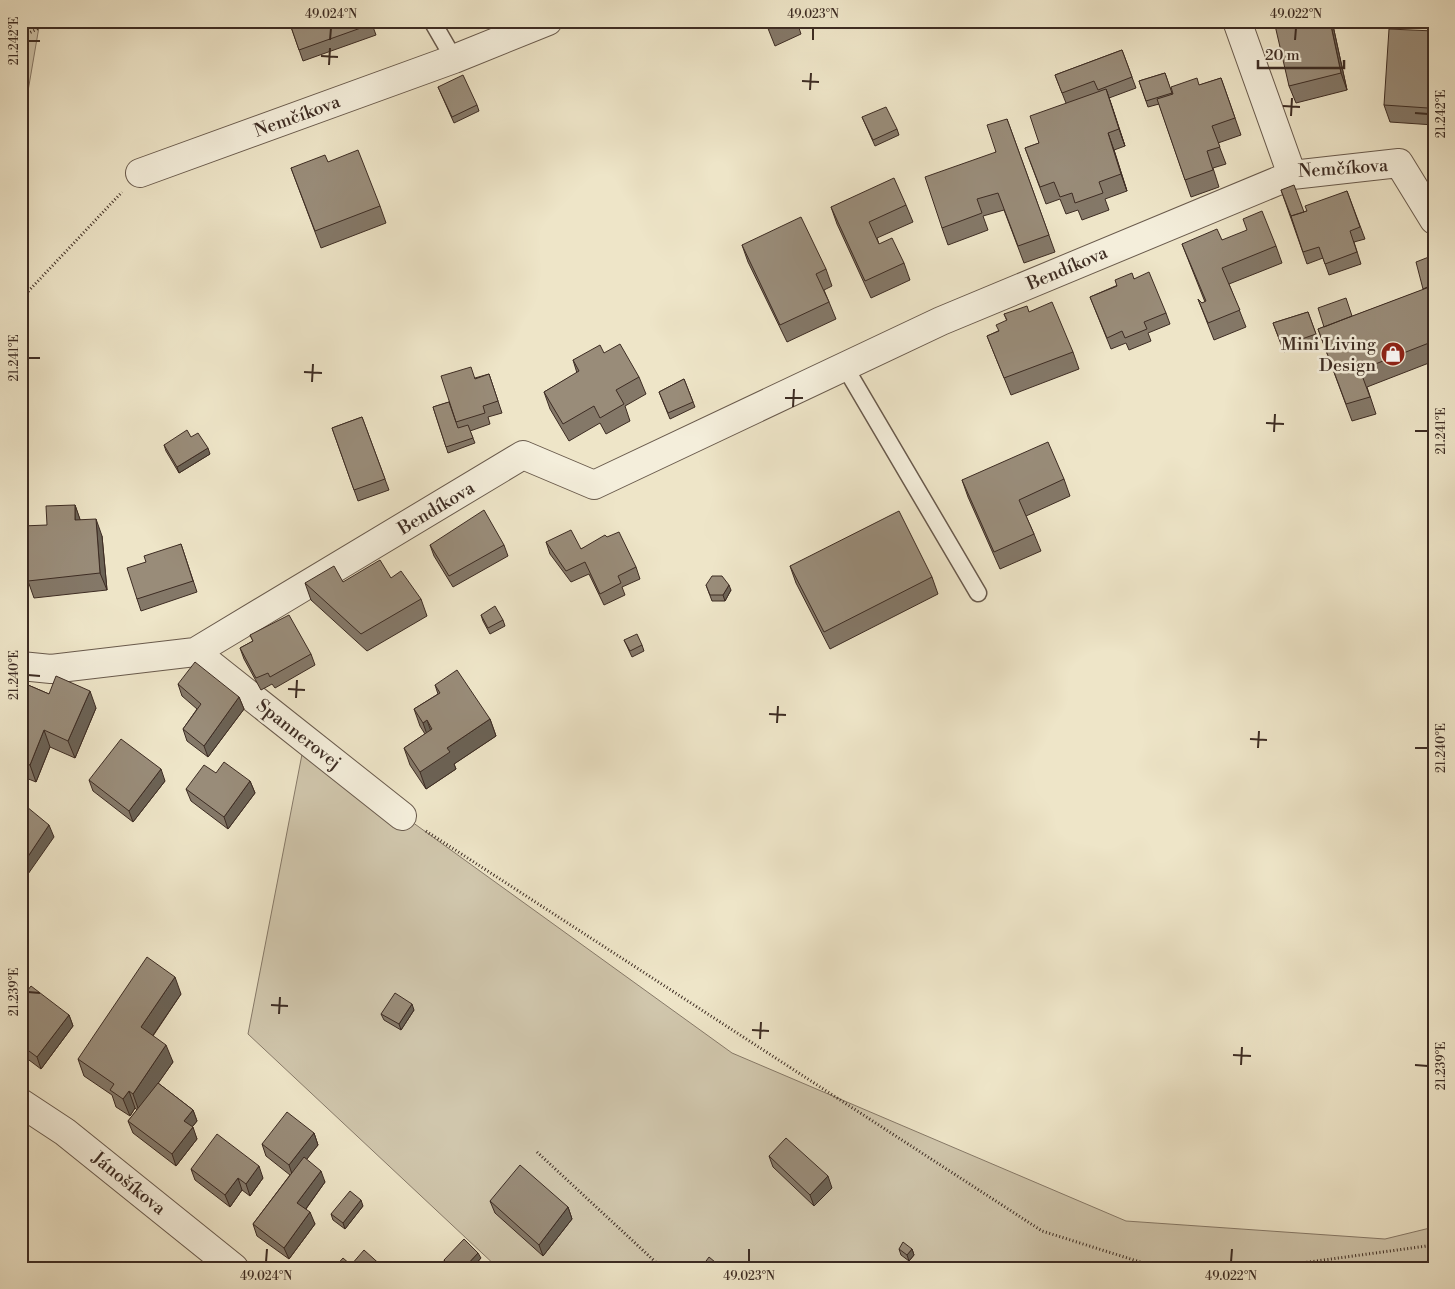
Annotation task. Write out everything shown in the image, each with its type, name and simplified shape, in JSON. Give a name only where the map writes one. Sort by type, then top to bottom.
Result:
[{"type":"street","name":"Nemčíkova","points":[[140,173],[454,59],[548,21]]},
{"type":"street","name":"Nemčíkova","points":[[1237,21],[1292,175],[1399,163],[1434,220]]},
{"type":"street","name":"Bendíkova","points":[[21,666],[51,669],[196,652],[523,456],[594,485],[941,321],[1292,175]]},
{"type":"street","name":"Spannerovej","points":[[196,652],[402,816]]},
{"type":"street","name":"Jánošíkova","points":[[28,1113],[65,1132],[234,1268]]},
{"type":"lane","points":[[432,21],[454,59]]},
{"type":"lane","points":[[845,367],[978,593]]},
{"type":"path","points":[[21,37],[53,21]]},
{"type":"path","points":[[21,299],[140,173]]},
{"type":"path","points":[[402,816],[1042,1231],[1159,1268]]},
{"type":"path","points":[[537,1152],[662,1268]]},
{"type":"path","points":[[1265,1268],[1434,1245]]},
{"type":"shaded area","points":[[21,21],[40,21],[21,132]]},
{"type":"shaded area","points":[[304,744],[732,1053],[1126,1221],[1385,1239],[1434,1227],[1434,1268],[498,1268],[248,1034]]},
{"type":"building","points":[[289,21],[370,21],[372,24],[299,50]]},
{"type":"building","points":[[765,21],[786,21],[769,29]]},
{"type":"building","points":[[1274,21],[1330,21],[1341,73],[1289,86]]},
{"type":"building","points":[[1389,29],[1434,31],[1434,93],[1428,93],[1428,108],[1384,105]]},
{"type":"building","points":[[1122,50],[1132,77],[1098,90],[1094,81],[1062,93],[1055,75]]},
{"type":"building","points":[[1165,73],[1172,93],[1146,101],[1139,81]]},
{"type":"building","points":[[463,75],[477,105],[452,117],[438,87]]},
{"type":"building","points":[[1197,78],[1199,85],[1221,78],[1235,118],[1212,126],[1220,147],[1207,151],[1213,170],[1185,180],[1157,99],[1173,94],[1171,87]]},
{"type":"building","points":[[1106,89],[1119,129],[1108,133],[1121,174],[1099,182],[1103,193],[1075,203],[1072,193],[1060,197],[1054,182],[1040,187],[1025,148],[1039,143],[1030,116]]},
{"type":"building","points":[[886,107],[897,129],[873,140],[862,117]]},
{"type":"building","points":[[1007,119],[1049,235],[1018,246],[998,193],[977,199],[982,213],[942,228],[925,177],[996,152],[987,125]]},
{"type":"building","points":[[358,150],[380,206],[315,231],[291,168],[325,155],[328,162]]},
{"type":"building","points":[[894,178],[906,205],[869,222],[879,244],[892,238],[904,263],[865,281],[831,207]]},
{"type":"building","points":[[1294,185],[1304,212],[1291,216],[1281,190]]},
{"type":"building","points":[[1347,191],[1360,227],[1350,231],[1357,252],[1325,264],[1319,247],[1303,252],[1291,216],[1307,211],[1305,206]]},
{"type":"building","points":[[1262,211],[1276,246],[1222,268],[1240,310],[1208,323],[1198,299],[1202,303],[1206,301],[1182,244],[1217,229],[1222,240],[1247,230],[1243,219]]},
{"type":"building","points":[[801,217],[826,269],[816,274],[829,302],[780,325],[742,245]]},
{"type":"building","points":[[1434,255],[1434,284],[1423,289],[1416,262]]},
{"type":"building","points":[[1149,272],[1166,313],[1144,322],[1147,329],[1125,338],[1122,331],[1107,338],[1090,297],[1117,286],[1115,280],[1132,273],[1134,279]]},
{"type":"building","points":[[1432,286],[1434,290],[1434,341],[1360,370],[1370,397],[1346,404],[1318,329]]},
{"type":"building","points":[[1346,298],[1352,316],[1324,327],[1318,308]]},
{"type":"building","points":[[1052,302],[1073,352],[1004,378],[987,336],[999,331],[996,325],[1007,320],[1004,314],[1027,306],[1029,312]]},
{"type":"building","points":[[1308,312],[1316,334],[1282,346],[1273,323]]},
{"type":"building","points":[[620,344],[639,377],[616,390],[624,404],[600,418],[594,406],[563,424],[544,392],[579,371],[573,360],[600,345],[604,353]]},
{"type":"building","points":[[471,367],[475,379],[489,374],[498,401],[483,406],[485,413],[456,422],[441,376]]},
{"type":"building","points":[[684,379],[693,402],[668,413],[659,392]]},
{"type":"building","points":[[449,402],[458,428],[468,425],[473,438],[446,447],[433,407]]},
{"type":"building","points":[[362,417],[385,479],[354,490],[332,428]]},
{"type":"building","points":[[187,430],[191,437],[198,433],[208,448],[177,467],[164,445]]},
{"type":"building","points":[[1048,442],[1064,479],[1019,500],[1034,534],[994,552],[962,480]]},
{"type":"building","points":[[75,505],[75,520],[96,519],[100,573],[28,581],[22,526],[47,525],[46,506]]},
{"type":"building","points":[[484,510],[504,545],[449,576],[430,545]]},
{"type":"building","points":[[899,511],[932,577],[824,632],[790,566]]},
{"type":"building","points":[[571,530],[581,549],[605,535],[607,537],[619,532],[636,567],[618,576],[621,583],[600,594],[585,562],[566,571],[546,542]]},
{"type":"building","points":[[181,544],[193,581],[137,599],[127,568],[146,562],[144,556]]},
{"type":"building","points":[[380,560],[391,578],[401,571],[421,599],[361,634],[305,583],[334,566],[343,582]]},
{"type":"building","points":[[712,576],[722,576],[729,585],[723,595],[710,595],[706,585]]},
{"type":"building","points":[[495,606],[503,620],[488,628],[481,615]]},
{"type":"building","points":[[289,615],[311,654],[270,677],[268,673],[256,678],[240,648],[253,641],[250,635]]},
{"type":"building","points":[[637,634],[642,645],[630,651],[624,640]]},
{"type":"building","points":[[195,662],[239,697],[204,746],[183,729],[201,704],[178,684]]},
{"type":"building","points":[[457,670],[490,719],[447,748],[450,752],[420,772],[404,748],[432,729],[427,720],[423,723],[414,709],[440,693],[435,685]]},
{"type":"building","points":[[56,676],[90,691],[68,741],[44,730],[30,765],[21,762],[21,682],[49,694]]},
{"type":"building","points":[[121,739],[161,769],[129,811],[89,780]]},
{"type":"building","points":[[224,762],[250,781],[224,817],[186,789],[204,765],[216,773]]},
{"type":"building","points":[[21,802],[49,825],[21,867]]},
{"type":"building","points":[[147,957],[175,977],[141,1027],[166,1045],[133,1094],[129,1091],[123,1099],[110,1090],[114,1084],[78,1059]]},
{"type":"building","points":[[31,986],[69,1015],[37,1057],[21,1045],[21,999]]},
{"type":"building","points":[[395,993],[412,1004],[399,1024],[381,1014]]},
{"type":"building","points":[[158,1083],[193,1110],[184,1121],[193,1127],[172,1154],[128,1121]]},
{"type":"building","points":[[287,1112],[314,1133],[289,1165],[262,1144]]},
{"type":"building","points":[[217,1134],[259,1166],[246,1184],[238,1178],[225,1195],[191,1169]]},
{"type":"building","points":[[786,1138],[828,1176],[810,1195],[769,1156]]},
{"type":"building","points":[[304,1157],[321,1171],[297,1203],[310,1212],[284,1248],[253,1224]]},
{"type":"building","points":[[520,1165],[568,1207],[539,1245],[490,1201]]},
{"type":"building","points":[[350,1191],[361,1200],[343,1223],[331,1214]]},
{"type":"building","points":[[464,1239],[478,1253],[464,1268],[452,1268],[444,1260]]},
{"type":"building","points":[[903,1242],[912,1249],[907,1255],[899,1249]]},
{"type":"building","points":[[364,1250],[384,1268],[334,1268],[343,1258],[351,1265]]},
{"type":"building","points":[[709,1257],[721,1267],[701,1268]]},
{"type":"place","name":"Mini Living Design","points":[[1393,354]]}]
